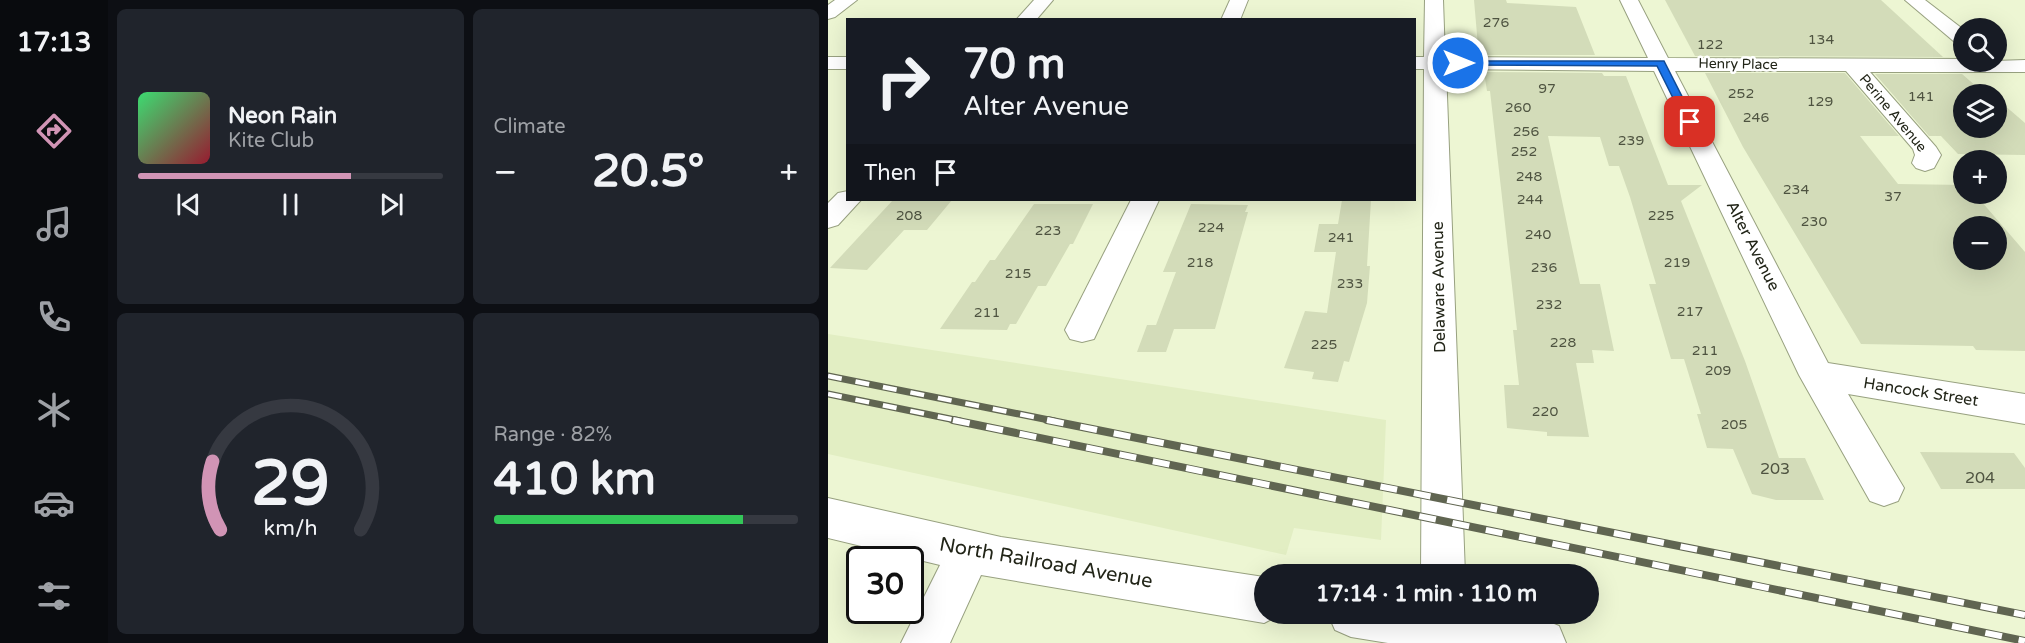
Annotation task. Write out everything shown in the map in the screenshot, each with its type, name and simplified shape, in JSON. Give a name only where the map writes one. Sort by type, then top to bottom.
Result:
[{"type":"street","points":[[828,13],[848,0]]},
{"type":"street","points":[[1027,18],[1044,0]]},
{"type":"street","points":[[1231,18],[1239,0]]},
{"type":"street","name":"Delaware Avenue","points":[[1434,0],[1425,63],[1443,564]]},
{"type":"street","name":"Alter Avenue","points":[[1629,0],[1817,375],[1884,488]]},
{"type":"street","points":[[1914,0],[1953,31]]},
{"type":"street","points":[[828,63],[846,63]]},
{"type":"street","name":"Henry Place","points":[[1425,63],[1953,64]]},
{"type":"street","name":"Perine Avenue","points":[[1852,65],[1924,147],[1928,155],[1925,164]]},
{"type":"street","name":"Henry Place","points":[[2007,65],[2025,66]]},
{"type":"street","points":[[2002,72],[2025,90]]},
{"type":"street","points":[[828,219],[846,201]]},
{"type":"street","points":[[1082,330],[1145,201]]},
{"type":"street","name":"Hancock Street","points":[[1817,375],[2025,409]]},
{"type":"street","name":"North Railroad Avenue","points":[[828,518],[1001,558],[1254,598]]},
{"type":"street","points":[[925,643],[970,551]]},
{"type":"street","points":[[1421,624],[1542,643]]},
{"type":"shaded area","points":[[828,334],[1386,420],[1381,540],[1294,528],[1286,555],[828,454]]},
{"type":"building","points":[[1474,0],[1506,0],[1507,3],[1576,7],[1595,55],[1482,55],[1480,46],[1478,46]]},
{"type":"building","points":[[1665,0],[1881,0],[1943,57],[1695,56]]},
{"type":"building","points":[[1484,72],[1602,73],[1604,76],[1626,76],[1668,185],[1702,185],[1681,201],[1745,361],[1779,458],[1805,458],[1824,500],[1776,500],[1752,494],[1733,449],[1707,448],[1697,414],[1701,414],[1684,359],[1671,359],[1649,284],[1656,284],[1630,197],[1619,166],[1609,166],[1600,137],[1548,136],[1580,284],[1600,284],[1614,351],[1592,350],[1594,363],[1576,363],[1589,437],[1547,436],[1547,432],[1507,428],[1504,385],[1519,385],[1513,330],[1517,330],[1490,91],[1487,91]]},
{"type":"building","points":[[1705,73],[1845,73],[1899,136],[1860,136],[1898,184],[1953,185],[1953,204],[1984,204],[1994,216],[1953,216],[1953,270],[2007,270],[2007,231],[2025,252],[2025,351],[1976,350],[1973,346],[1861,344],[1743,147]]},
{"type":"building","points":[[1875,74],[1962,74],[1974,84],[1953,84],[1953,138],[2007,138],[2007,107],[2025,123],[2025,155],[2007,155],[2007,150],[1954,150],[1941,136],[1929,136]]},
{"type":"building","points":[[892,201],[951,201],[927,230],[904,230],[867,270],[830,268]]},
{"type":"building","points":[[1342,201],[1371,201],[1367,303],[1349,362],[1344,361],[1338,382],[1312,379],[1314,372],[1284,368],[1305,311],[1327,313],[1336,252],[1314,252],[1319,224],[1338,224]]},
{"type":"building","points":[[1034,204],[1093,204],[1073,244],[1070,244],[1046,286],[1038,286],[1016,324],[1010,324],[1007,330],[940,329],[972,282],[975,282],[990,260],[995,260]]},
{"type":"building","points":[[1191,204],[1248,205],[1245,212],[1248,212],[1215,329],[1174,329],[1166,352],[1137,352],[1147,325],[1156,325],[1176,272],[1163,272]]},
{"type":"building","points":[[1920,452],[2014,453],[2025,468],[2025,489],[1941,489]]},
{"type":"railway","points":[[828,376],[1054,421]]},
{"type":"railway","points":[[828,394],[960,421]]},
{"type":"railway","points":[[953,420],[2025,641]]},
{"type":"railway","points":[[1047,420],[2025,615]]},
{"type":"route","points":[[1458,63],[1660,63],[1690,122]]}]
